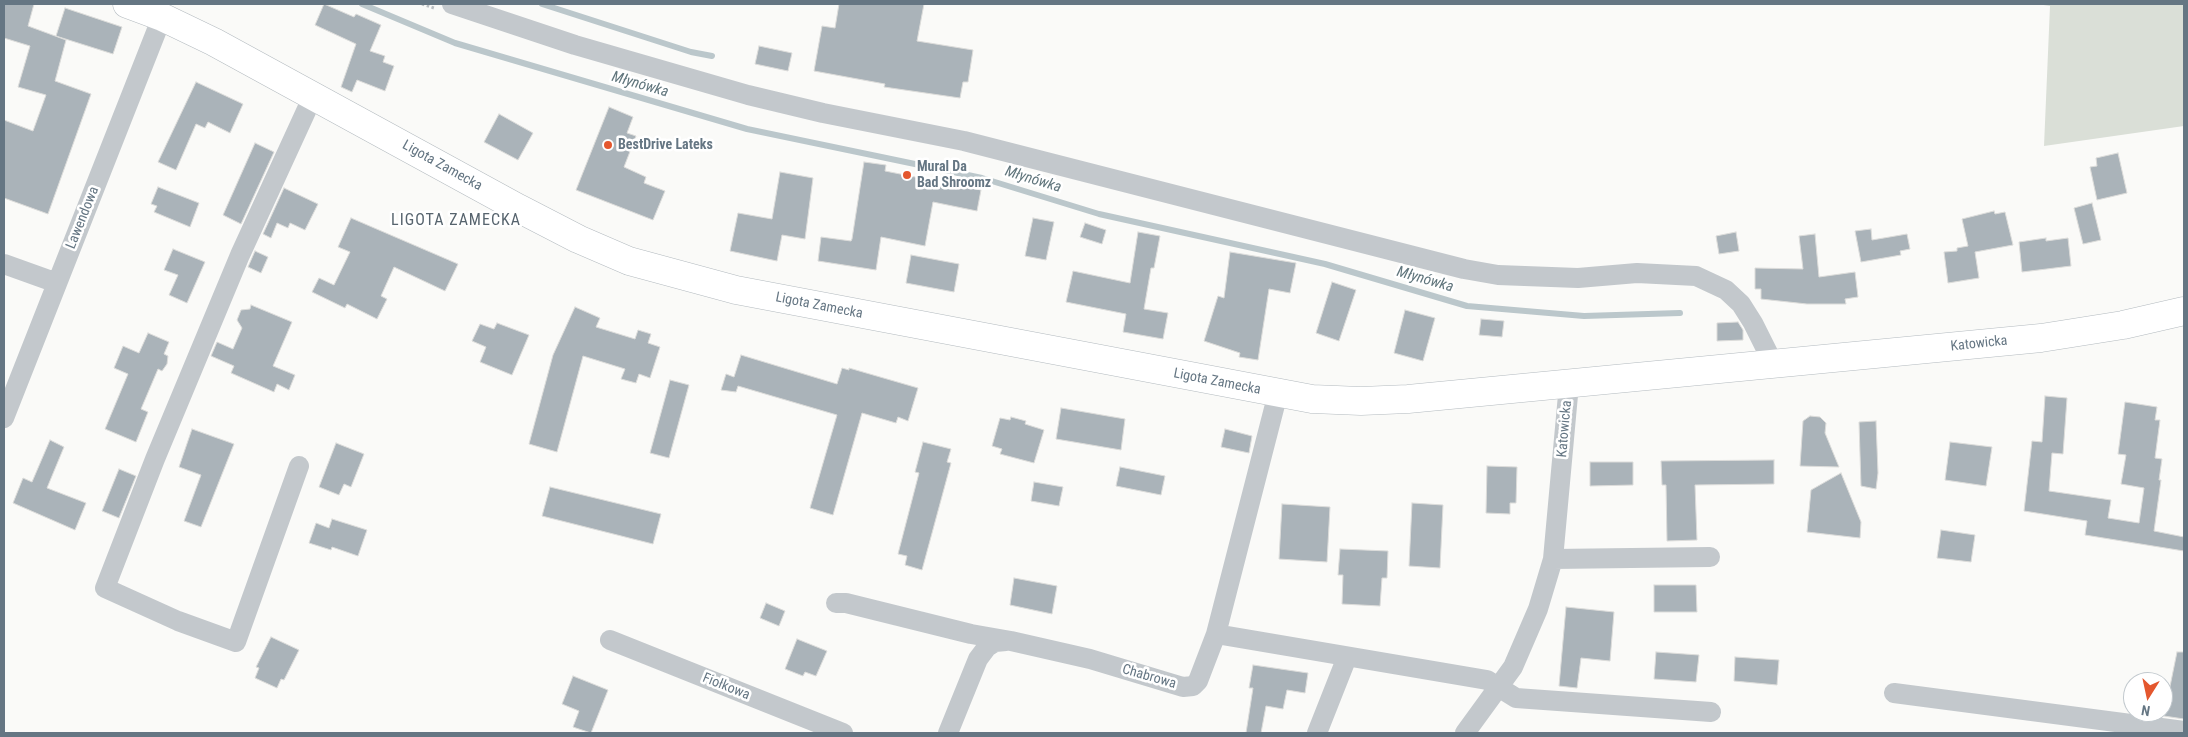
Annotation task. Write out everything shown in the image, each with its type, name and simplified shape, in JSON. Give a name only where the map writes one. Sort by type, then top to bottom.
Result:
[{"type":"main road","name":"Ligota Zamecka","points":[[127,4],[162,18],[222,47],[578,239],[629,261],[736,290],[1312,399],[1361,401],[1408,399],[1569,384]]},
{"type":"main road","name":"Katowicka","points":[[1569,384],[2041,338],[2123,326],[2184,311]]},
{"type":"street","points":[[452,4],[575,45],[748,95],[823,113],[964,141],[1464,269],[1498,274],[1578,278],[1637,273],[1696,276],[1726,290],[1741,304],[1773,364]]},
{"type":"street","name":"Lawendowa","points":[[4,418],[162,18]]},
{"type":"street","points":[[299,466],[236,642],[178,621],[105,588],[155,459],[240,255],[313,96]]},
{"type":"street","points":[[4,264],[57,283]]},
{"type":"street","name":"Katowicka","points":[[1465,733],[1513,667],[1538,609],[1553,559],[1569,384]]},
{"type":"street","name":"Chabrowa","points":[[836,603],[846,602],[971,634],[1090,659],[1183,686],[1193,686],[1198,681],[1216,634],[1278,393]]},
{"type":"street","points":[[1553,559],[1710,557]]},
{"type":"street","points":[[1216,634],[1487,680],[1516,698],[1711,712]]},
{"type":"street","name":"Fiołkowa","points":[[610,640],[843,733]]},
{"type":"street","points":[[948,733],[978,659],[987,647],[995,642],[1011,641]]},
{"type":"street","points":[[1317,733],[1347,657]]},
{"type":"street","points":[[1894,693],[2184,732]]},
{"type":"shaded area","points":[[2037,4],[2184,4],[2184,126],[2044,146],[2050,6]]},
{"type":"building","points":[[4,4],[34,4],[28,26],[66,40],[55,81],[91,94],[48,214],[4,198],[4,120],[33,131],[46,95],[18,87],[30,46],[4,38]]},
{"type":"building","points":[[324,4],[354,17],[356,14],[381,25],[370,51],[385,56],[383,62],[394,66],[385,91],[357,80],[352,92],[341,87],[356,44],[315,25]]},
{"type":"building","points":[[839,4],[924,4],[917,41],[973,50],[968,82],[963,82],[960,98],[884,87],[885,84],[814,71],[822,26],[835,28]]},
{"type":"building","points":[[65,8],[122,27],[113,54],[56,36]]},
{"type":"building","points":[[759,46],[792,53],[788,71],[755,64]]},
{"type":"building","points":[[196,82],[243,104],[230,133],[208,122],[205,128],[196,124],[176,170],[158,162]]},
{"type":"building","points":[[609,107],[633,117],[627,133],[636,136],[624,167],[646,177],[644,183],[665,191],[653,220],[576,190]]},
{"type":"building","points":[[499,114],[533,133],[518,160],[484,142]]},
{"type":"building","points":[[255,143],[274,152],[241,224],[223,215]]},
{"type":"building","points":[[2118,153],[2127,193],[2097,200],[2090,167],[2097,166],[2096,158]]},
{"type":"building","points":[[864,162],[886,165],[885,171],[981,190],[977,211],[933,202],[925,246],[881,237],[876,270],[818,261],[821,237],[851,241],[852,239]]},
{"type":"building","points":[[780,172],[813,178],[805,239],[782,235],[777,261],[730,251],[738,213],[772,219]]},
{"type":"building","points":[[158,187],[199,203],[190,227],[154,212],[157,206],[151,204]]},
{"type":"building","points":[[284,188],[318,204],[305,230],[290,223],[288,228],[277,223],[271,238],[263,234]]},
{"type":"building","points":[[2092,203],[2101,240],[2083,244],[2074,208]]},
{"type":"building","points":[[1994,211],[1995,214],[2005,212],[2013,245],[1975,252],[1979,278],[1948,283],[1944,252],[1957,251],[1957,248],[1968,246],[1962,219]]},
{"type":"building","points":[[351,218],[458,264],[445,291],[394,267],[381,296],[387,299],[377,319],[347,304],[345,308],[312,292],[319,278],[334,285],[350,252],[338,247]]},
{"type":"building","points":[[1033,218],[1054,222],[1046,260],[1025,256]]},
{"type":"building","points":[[1085,223],[1106,230],[1102,244],[1080,237]]},
{"type":"building","points":[[1871,229],[1872,240],[1907,234],[1910,249],[1900,251],[1901,255],[1861,262],[1855,231]]},
{"type":"building","points":[[1138,232],[1160,236],[1154,268],[1151,268],[1144,309],[1168,313],[1163,339],[1123,332],[1126,314],[1066,302],[1073,271],[1130,283]]},
{"type":"building","points":[[1736,232],[1739,251],[1719,254],[1716,236]]},
{"type":"building","points":[[1815,234],[1819,277],[1855,272],[1858,297],[1845,299],[1846,304],[1807,304],[1761,299],[1761,289],[1755,289],[1755,268],[1803,269],[1799,236]]},
{"type":"building","points":[[2046,238],[2046,241],[2068,238],[2071,266],[2022,272],[2019,242]]},
{"type":"building","points":[[173,249],[205,262],[187,303],[169,295],[178,275],[164,270]]},
{"type":"building","points":[[255,251],[268,257],[261,273],[248,267]]},
{"type":"building","points":[[1230,252],[1296,263],[1290,293],[1269,289],[1258,360],[1239,357],[1240,353],[1204,341],[1218,296],[1224,298]]},
{"type":"building","points":[[911,255],[959,264],[954,292],[906,283]]},
{"type":"building","points":[[1332,282],[1356,290],[1339,341],[1316,333]]},
{"type":"building","points":[[251,305],[292,322],[273,366],[295,375],[289,390],[277,384],[274,392],[231,373],[234,366],[211,356],[217,342],[233,349],[242,328],[237,320],[241,310],[250,309]]},
{"type":"building","points":[[575,307],[600,318],[596,327],[635,339],[638,330],[651,334],[648,343],[660,347],[650,378],[639,374],[636,383],[621,379],[625,369],[583,356],[557,452],[529,444],[553,355]]},
{"type":"building","points":[[1405,310],[1435,318],[1423,361],[1394,353]]},
{"type":"building","points":[[1481,319],[1504,321],[1502,337],[1479,335]]},
{"type":"building","points":[[1738,322],[1743,330],[1743,340],[1717,341],[1717,323]]},
{"type":"building","points":[[497,323],[529,335],[512,375],[480,362],[486,347],[472,341],[480,324],[494,329]]},
{"type":"building","points":[[148,333],[169,342],[164,354],[168,356],[167,364],[162,371],[158,369],[141,409],[148,412],[136,442],[105,429],[128,374],[114,368],[123,346],[139,353]]},
{"type":"building","points":[[741,355],[837,384],[842,368],[849,370],[849,368],[918,388],[908,421],[898,417],[896,423],[862,413],[833,515],[810,508],[837,415],[738,386],[736,392],[721,390],[726,374],[734,377]]},
{"type":"building","points":[[670,380],[689,385],[669,458],[650,453]]},
{"type":"building","points":[[2045,396],[2067,398],[2063,454],[2052,453],[2049,491],[2111,500],[2108,518],[2139,523],[2144,488],[2121,484],[2126,455],[2118,454],[2125,402],[2157,407],[2155,420],[2160,420],[2155,458],[2162,459],[2154,531],[2184,537],[2184,551],[2085,535],[2087,521],[2024,511],[2032,441],[2042,442]]},
{"type":"building","points":[[1061,408],[1125,419],[1121,450],[1056,439]]},
{"type":"building","points":[[1810,416],[1820,417],[1826,423],[1825,433],[1839,467],[1800,466],[1803,421]]},
{"type":"building","points":[[1011,417],[1026,421],[1025,424],[1044,430],[1034,463],[1000,454],[1002,449],[992,446],[1000,418],[1010,420]]},
{"type":"building","points":[[1876,421],[1878,473],[1876,489],[1861,486],[1859,422]]},
{"type":"building","points":[[192,429],[234,444],[201,527],[184,521],[201,475],[179,467]]},
{"type":"building","points":[[1225,429],[1252,436],[1249,453],[1221,447]]},
{"type":"building","points":[[50,440],[64,447],[47,488],[86,503],[75,530],[13,503],[23,478],[32,482]]},
{"type":"building","points":[[923,442],[951,449],[947,462],[951,463],[922,570],[905,565],[907,556],[898,554],[919,473],[915,472]]},
{"type":"building","points":[[1950,442],[1992,447],[1986,486],[1945,480]]},
{"type":"building","points":[[336,443],[364,454],[351,487],[344,484],[339,495],[319,487]]},
{"type":"building","points":[[1774,460],[1774,484],[1695,485],[1697,540],[1667,541],[1666,485],[1662,485],[1661,461]]},
{"type":"building","points":[[1590,462],[1633,462],[1633,485],[1590,486]]},
{"type":"building","points":[[1487,466],[1517,467],[1516,503],[1510,503],[1510,514],[1486,513]]},
{"type":"building","points":[[1120,467],[1165,476],[1161,495],[1116,486]]},
{"type":"building","points":[[119,469],[136,476],[119,518],[102,511]]},
{"type":"building","points":[[1841,473],[1861,522],[1860,538],[1807,532],[1811,490]]},
{"type":"building","points":[[1034,482],[1063,487],[1059,506],[1031,501]]},
{"type":"building","points":[[550,487],[661,514],[653,544],[542,516]]},
{"type":"building","points":[[1412,503],[1443,505],[1440,568],[1409,566]]},
{"type":"building","points":[[1282,504],[1330,507],[1327,562],[1279,559]]},
{"type":"building","points":[[332,519],[367,530],[358,556],[332,547],[331,550],[309,543],[316,523],[329,528]]},
{"type":"building","points":[[1941,530],[1975,535],[1971,562],[1937,558]]},
{"type":"building","points":[[1340,549],[1388,551],[1387,578],[1382,578],[1380,606],[1342,604],[1343,575],[1338,575]]},
{"type":"building","points":[[1014,578],[1057,586],[1052,614],[1010,605]]},
{"type":"building","points":[[1654,585],[1696,585],[1697,612],[1654,612]]},
{"type":"building","points":[[766,603],[785,611],[779,626],[760,618]]},
{"type":"building","points":[[1566,607],[1614,612],[1610,661],[1581,658],[1577,688],[1559,686]]},
{"type":"building","points":[[271,637],[299,650],[284,680],[281,679],[277,688],[255,678],[259,668],[256,667]]},
{"type":"building","points":[[797,639],[827,651],[816,676],[805,672],[803,676],[785,669]]},
{"type":"building","points":[[1656,652],[1699,655],[1696,682],[1654,679]]},
{"type":"building","points":[[2177,652],[2184,652],[2184,719],[2173,717],[2173,672]]},
{"type":"building","points":[[1735,657],[1779,660],[1777,685],[1734,681]]},
{"type":"building","points":[[1253,665],[1308,673],[1305,693],[1287,690],[1283,709],[1266,706],[1261,733],[1246,733],[1253,688],[1249,688]]},
{"type":"building","points":[[573,676],[608,690],[591,733],[573,727],[579,711],[562,704]]},
{"type":"waterway","name":"Młynówka","points":[[362,4],[455,43],[747,129],[982,178],[1099,214],[1325,264],[1467,306],[1584,316],[1680,313]]},
{"type":"waterway","points":[[542,4],[691,52],[712,56]]},
{"type":"place","name":"BestDrive Lateks","points":[[608,145]]},
{"type":"place","name":"Mural Da Bad Shroomz","points":[[907,175]]},
{"type":"district","name":"LIGOTA ZAMECKA","points":[[456,221]]}]
